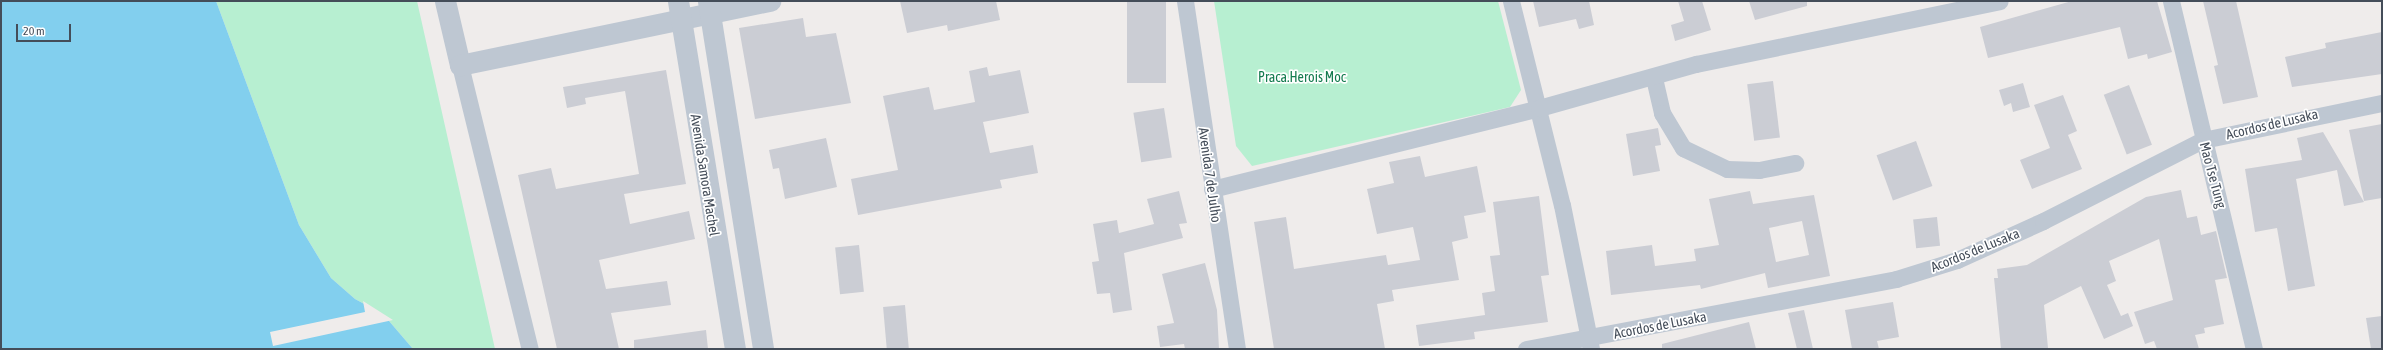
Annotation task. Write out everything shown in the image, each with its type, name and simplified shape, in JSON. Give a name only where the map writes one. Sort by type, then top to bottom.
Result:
[{"type":"street","points":[[445,1],[530,349]]},
{"type":"street","name":"Avenida Samora Machel","points":[[678,1],[680,22],[735,349]]},
{"type":"street","points":[[460,65],[680,22],[709,7],[770,1]]},
{"type":"street","name":"Avenida 7 de Julho","points":[[1185,1],[1237,349]]},
{"type":"street","points":[[1511,1],[1540,108],[1590,344]]},
{"type":"street","points":[[1212,189],[1540,108],[1654,78],[1696,64],[2000,1]]},
{"type":"street","name":"Mao Tse Tung","points":[[2171,1],[2254,349]]},
{"type":"street","points":[[709,7],[763,349]]},
{"type":"street","points":[[1654,78],[1662,113],[1683,148],[1727,169],[1759,170],[1795,163]]},
{"type":"street","name":"Acordos de Lusaka","points":[[1526,349],[1590,344],[1896,279],[1957,260],[2043,221],[2204,140],[2328,111],[2382,103]]},
{"type":"green space","points":[[216,1],[417,1],[495,349],[413,349],[383,314],[355,299],[331,278],[299,225]]},
{"type":"green space","name":"Praca.Herois Moc","points":[[1214,1],[1498,1],[1521,90],[1510,107],[1252,166],[1236,146]]},
{"type":"water","points":[[1,1],[216,1],[299,225],[331,278],[355,299],[383,314],[413,349],[1,349]]},
{"type":"pier","points":[[363,301],[393,320],[273,346],[270,332],[365,312]]},
{"type":"building","points":[[900,1],[996,1],[1000,20],[948,31],[947,25],[907,33]]},
{"type":"building","points":[[1127,1],[1166,1],[1166,83],[1127,83]]},
{"type":"building","points":[[1533,1],[1589,1],[1594,25],[1579,29],[1576,19],[1539,27]]},
{"type":"building","points":[[1678,1],[1702,1],[1711,30],[1675,41],[1671,25],[1684,21]]},
{"type":"building","points":[[1749,1],[1807,1],[1807,6],[1755,20]]},
{"type":"building","points":[[2072,1],[2157,1],[2172,52],[2148,59],[2147,54],[2128,59],[2120,27],[1988,58],[1980,27]]},
{"type":"building","points":[[2203,1],[2236,1],[2258,97],[2223,104],[2214,66],[2218,65]]},
{"type":"building","points":[[803,18],[806,37],[836,33],[851,103],[755,119],[739,28]]},
{"type":"building","points":[[2382,32],[2382,74],[2292,87],[2285,57],[2326,48],[2325,43]]},
{"type":"building","points":[[987,67],[989,76],[1020,70],[1029,113],[983,122],[990,153],[1033,145],[1038,173],[1000,180],[1002,188],[858,215],[851,179],[898,170],[883,96],[929,87],[934,110],[975,102],[969,71]]},
{"type":"building","points":[[666,70],[686,184],[624,194],[630,224],[689,211],[695,239],[599,260],[606,289],[667,281],[671,305],[611,313],[619,349],[557,349],[518,175],[551,168],[556,189],[639,174],[625,91],[585,98],[586,104],[567,108],[563,87]]},
{"type":"building","points":[[1773,81],[1780,138],[1754,141],[1747,84]]},
{"type":"building","points":[[2023,83],[2030,107],[2013,112],[2011,103],[2004,106],[1999,90]]},
{"type":"building","points":[[2129,85],[2152,145],[2127,154],[2104,95]]},
{"type":"building","points":[[2063,95],[2077,131],[2068,135],[2082,169],[2032,189],[2020,160],[2050,148],[2034,105]]},
{"type":"building","points":[[1164,108],[1172,157],[1141,162],[1133,113]]},
{"type":"building","points":[[2382,124],[2382,198],[2364,201],[2349,130]]},
{"type":"building","points":[[1658,128],[1661,145],[1655,146],[1660,171],[1633,176],[1626,134]]},
{"type":"building","points":[[2323,132],[2364,202],[2344,206],[2337,170],[2296,179],[2315,286],[2288,291],[2277,228],[2255,232],[2245,169],[2302,160],[2297,138]]},
{"type":"building","points":[[826,138],[837,187],[785,199],[779,168],[773,169],[769,150]]},
{"type":"building","points":[[1916,141],[1932,186],[1893,200],[1877,155]]},
{"type":"building","points":[[1420,156],[1425,177],[1477,166],[1486,212],[1464,216],[1468,238],[1452,242],[1459,280],[1392,290],[1394,301],[1377,304],[1385,349],[1274,349],[1254,222],[1286,217],[1294,269],[1386,255],[1388,265],[1420,260],[1413,227],[1377,234],[1367,189],[1394,183],[1389,162]]},
{"type":"building","points":[[2181,190],[2187,218],[2197,216],[2201,235],[2216,231],[2227,278],[2215,280],[2224,324],[2204,328],[2205,333],[2195,335],[2199,349],[2157,349],[2154,341],[2145,344],[2134,312],[2173,300],[2159,239],[2109,261],[2116,281],[2107,285],[2121,316],[2128,313],[2133,326],[2104,339],[2081,286],[2044,305],[2048,348],[2001,349],[1994,278],[1998,278],[1997,269],[2027,265],[2146,197]]},
{"type":"building","points":[[1179,191],[1187,223],[1179,224],[1183,238],[1124,253],[1132,310],[1113,313],[1110,293],[1097,294],[1092,262],[1099,261],[1093,224],[1117,220],[1119,233],[1154,224],[1147,199]]},
{"type":"building","points":[[1750,191],[1753,204],[1814,195],[1830,276],[1768,288],[1765,273],[1701,289],[1700,285],[1611,295],[1606,251],[1652,245],[1655,266],[1696,261],[1694,249],[1719,245],[1709,199]],"holes":[[[1802,221],[1809,255],[1776,262],[1769,228]]]},
{"type":"building","points":[[1539,196],[1549,275],[1541,276],[1548,322],[1474,332],[1475,339],[1419,346],[1416,325],[1485,315],[1482,293],[1495,291],[1490,256],[1500,255],[1493,202]]},
{"type":"building","points":[[1937,217],[1940,246],[1916,248],[1913,220]]},
{"type":"building","points":[[859,245],[864,292],[840,294],[835,248]]},
{"type":"building","points":[[1205,263],[1217,310],[1219,349],[1185,349],[1184,344],[1160,347],[1157,326],[1174,323],[1162,274]]},
{"type":"building","points":[[1893,302],[1899,337],[1877,341],[1879,349],[1852,349],[1845,310]]},
{"type":"building","points":[[905,305],[909,349],[887,349],[883,307]]},
{"type":"building","points":[[1804,310],[1813,349],[1797,349],[1788,313]]},
{"type":"building","points":[[2382,316],[2382,349],[2371,349],[2366,318]]},
{"type":"building","points":[[1749,322],[1756,349],[1662,349],[1662,344]]},
{"type":"building","points":[[706,330],[708,349],[634,349],[634,340]]}]
